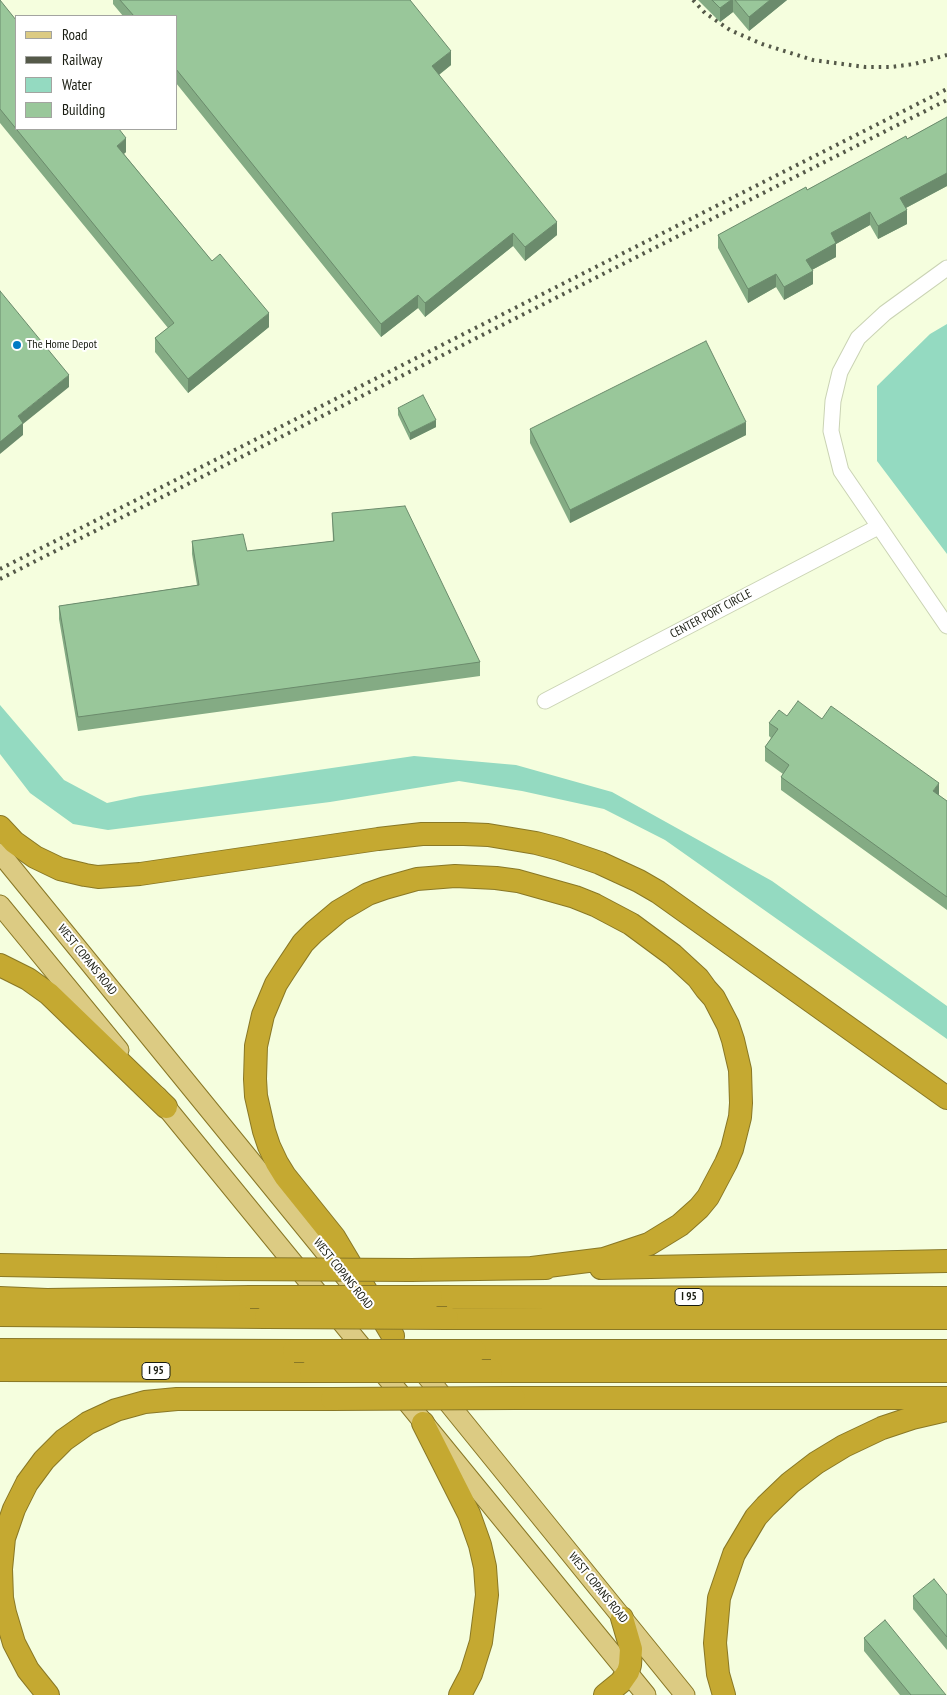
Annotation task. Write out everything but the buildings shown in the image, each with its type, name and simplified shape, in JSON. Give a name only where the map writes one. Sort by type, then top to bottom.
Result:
[{"type":"highway","points":[[0,827],[24,850],[41,860],[66,871],[98,876],[140,874],[422,834],[488,835],[559,849],[600,863],[658,892],[947,1098]]},
{"type":"highway","points":[[393,1336],[334,1237],[285,1176],[277,1162],[269,1146],[262,1122],[256,1096],[255,1079],[256,1046],[261,1023],[269,1001],[285,970],[303,943],[319,927],[339,911],[368,894],[417,879],[455,876],[496,878],[575,897],[631,924],[673,955],[698,978],[714,998],[728,1025],[740,1070],[740,1118],[732,1149],[708,1197],[680,1225],[659,1239],[644,1246],[604,1259],[532,1268]]},
{"type":"highway","points":[[0,965],[28,979],[49,994],[166,1107]]},
{"type":"highway","points":[[0,1265],[411,1270],[588,1269],[947,1261]]},
{"type":"highway","name":"I 95","points":[[0,1298],[47,1300],[250,1297],[947,1298]]},
{"type":"highway","points":[[0,1315],[447,1318],[947,1318]]},
{"type":"highway","points":[[0,1350],[947,1351]]},
{"type":"highway","name":"I 95","points":[[0,1370],[947,1371]]},
{"type":"highway","points":[[48,1695],[28,1670],[14,1643],[5,1613],[1,1591],[0,1568],[4,1538],[14,1510],[27,1483],[54,1450],[76,1431],[116,1410],[145,1402],[177,1398],[947,1398]]},
{"type":"highway","points":[[724,1695],[718,1674],[715,1643],[719,1598],[734,1554],[756,1518],[790,1483],[836,1450],[882,1428],[947,1410]]},
{"type":"highway","points":[[423,1423],[469,1514],[480,1545],[485,1567],[487,1595],[484,1627],[477,1658],[460,1695]]},
{"type":"highway","points":[[605,1695],[621,1682],[628,1672],[631,1649],[622,1618]]},
{"type":"main road","name":"WEST COPANS ROAD","points":[[0,853],[685,1695]]},
{"type":"main road","points":[[0,905],[646,1695]]},
{"type":"street","points":[[947,268],[885,313],[858,338],[840,372],[833,401],[831,431],[841,471],[947,626]]},
{"type":"street","name":"CENTER PORT CIRCLE","points":[[544,701],[878,527]]},
{"type":"water","points":[[947,324],[947,554],[877,461],[877,386],[930,334]]},
{"type":"water","points":[[0,705],[64,780],[107,803],[140,796],[414,756],[516,765],[612,792],[772,881],[947,1006],[947,1039],[665,840],[604,809],[522,791],[459,781],[330,802],[108,830],[73,824],[30,793],[0,754]]},
{"type":"railway","points":[[693,0],[705,13],[730,30],[762,44],[813,60],[865,67],[891,67],[914,64],[947,55]]},
{"type":"railway","points":[[0,569],[947,89]]},
{"type":"railway","points":[[0,579],[947,100]]},
{"type":"place","name":"The Home Depot","points":[[17,345]]}]
